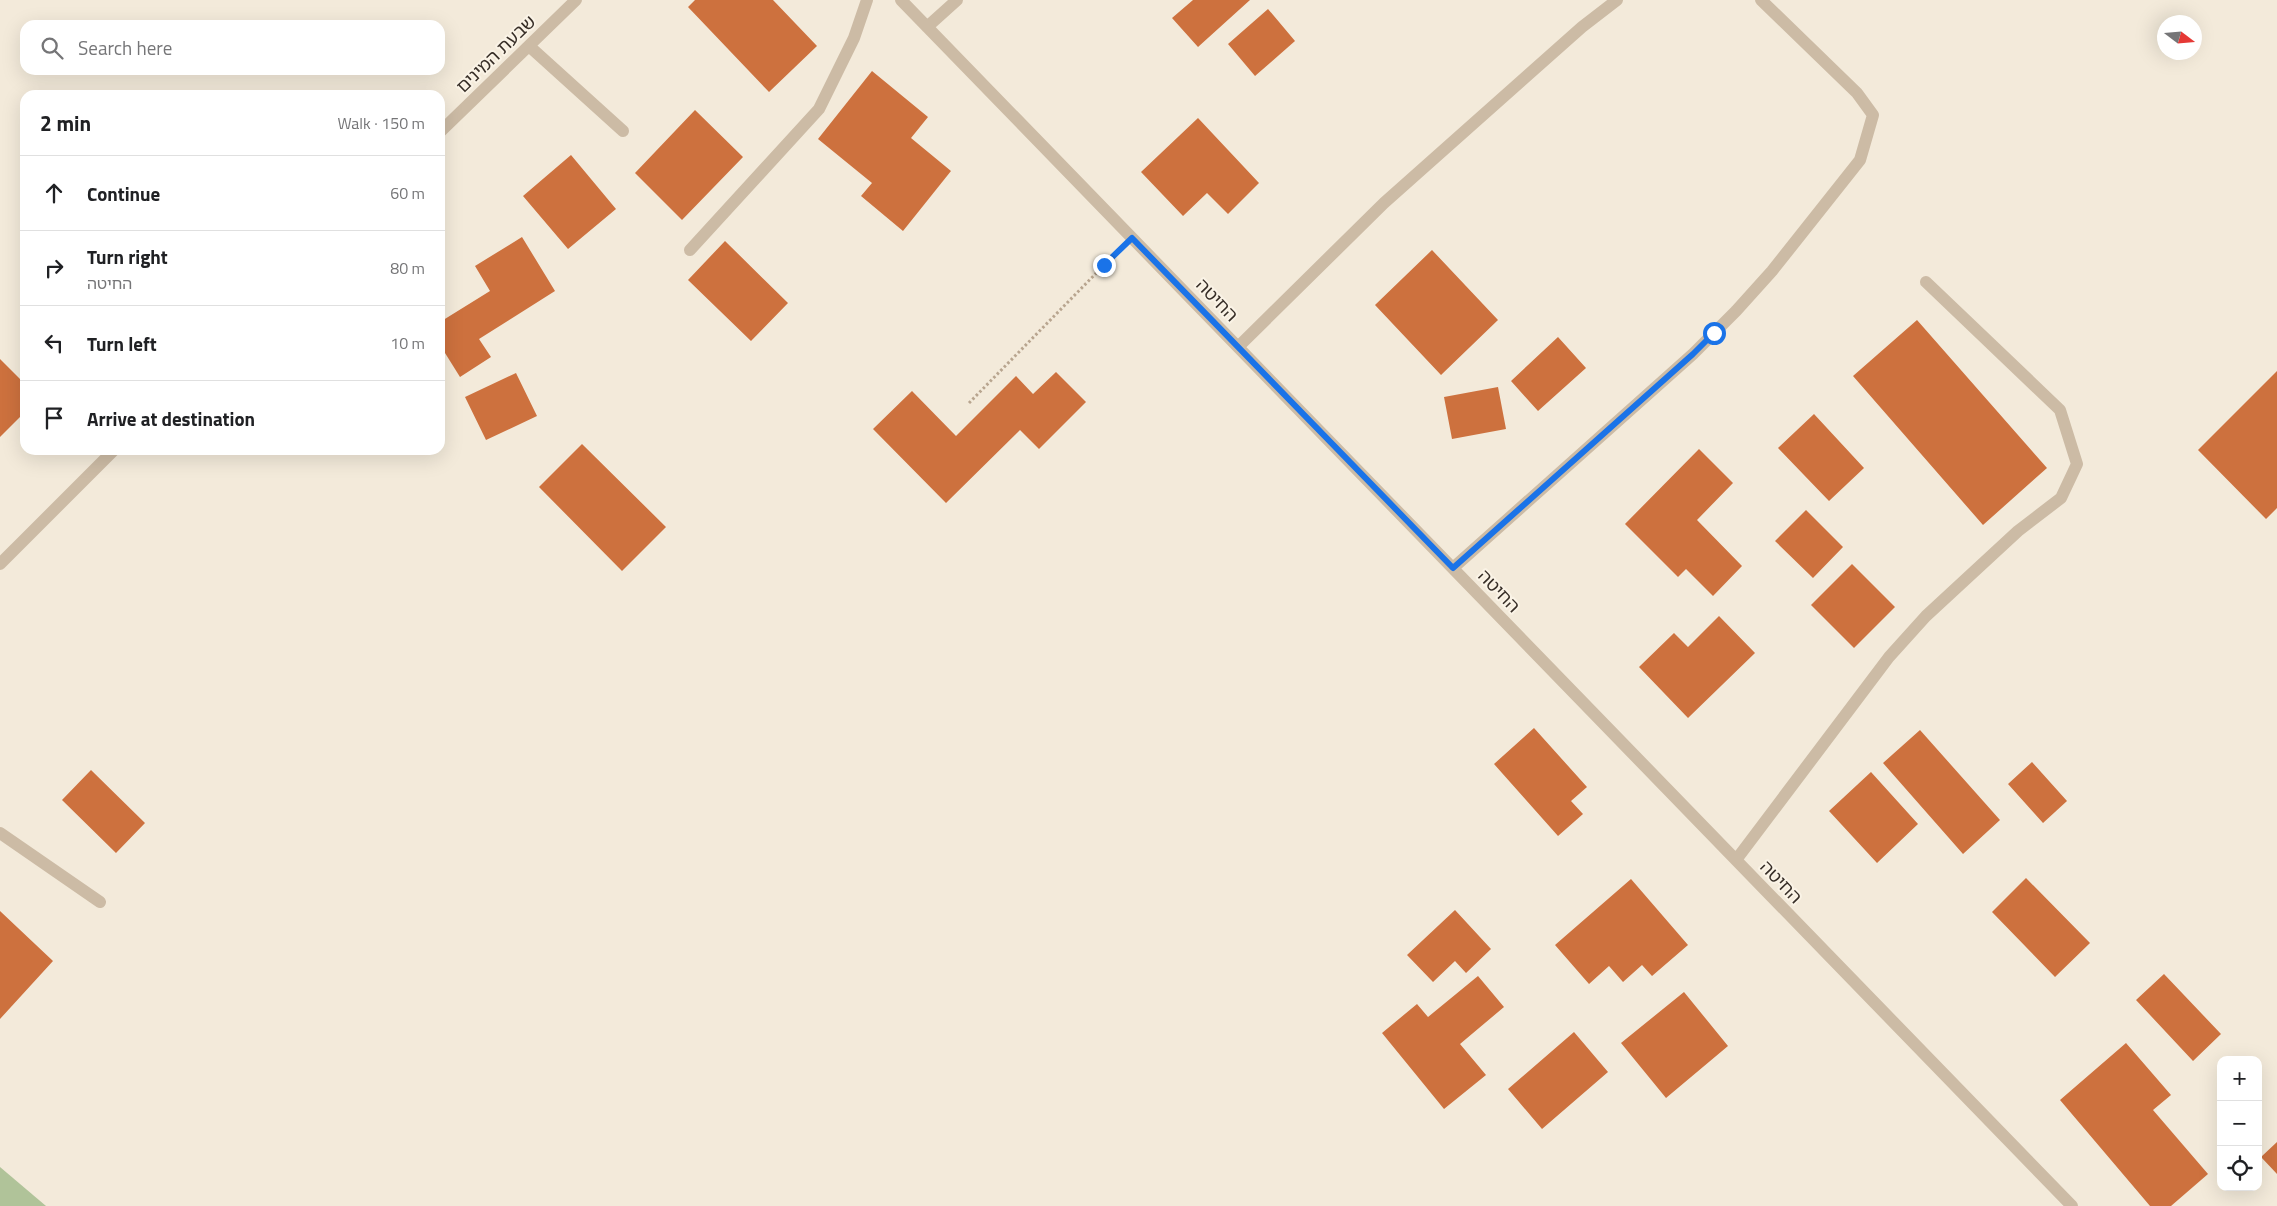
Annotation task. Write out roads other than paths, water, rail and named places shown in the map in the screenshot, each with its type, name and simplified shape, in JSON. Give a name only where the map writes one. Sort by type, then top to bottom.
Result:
[{"type":"street","name":"שבעת המינים","points":[[445,127],[576,0]]},
{"type":"street","points":[[690,250],[818,109],[854,38],[867,0]]},
{"type":"street","name":"החיטה","points":[[901,0],[2072,1206]]},
{"type":"street","points":[[926,27],[957,0]]},
{"type":"street","points":[[1238,347],[1384,202],[1582,27],[1617,0]]},
{"type":"street","points":[[1453,568],[1693,354],[1772,271],[1860,160],[1873,115],[1857,93],[1761,0]]},
{"type":"street","points":[[529,46],[623,131]]},
{"type":"street","points":[[1736,860],[1889,656],[1926,616],[2018,531],[2061,498],[2077,464],[2060,410],[1926,282]]},
{"type":"street","points":[[0,564],[109,455]]},
{"type":"street","points":[[0,832],[100,902]]}]
